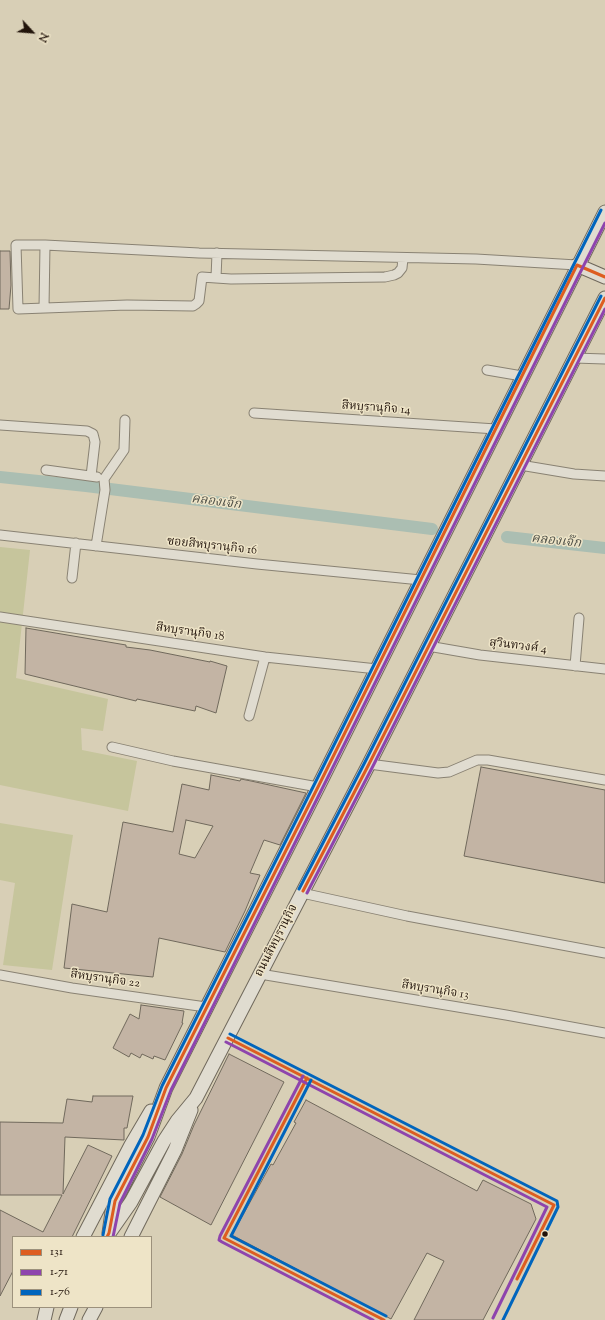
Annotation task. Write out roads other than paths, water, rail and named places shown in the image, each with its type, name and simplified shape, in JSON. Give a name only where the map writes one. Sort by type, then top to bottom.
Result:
[{"type":"main road","name":"ถนนสีหบุรานุกิจ","points":[[108,1235],[115,1201],[148,1137],[166,1088],[377,669],[577,265],[605,212]]},
{"type":"main road","points":[[577,265],[605,277]]},
{"type":"main road","name":"ถนนสีหบุรานุกิจ","points":[[108,1235],[131,1202],[166,1136],[196,1098],[369,764],[605,298]]},
{"type":"main road","points":[[84,1236],[131,1145],[166,1088]]},
{"type":"main road","points":[[132,1236],[175,1150],[196,1098]]},
{"type":"main road","points":[[44,1320],[48,1308]]},
{"type":"main road","points":[[66,1320],[71,1308]]},
{"type":"main road","points":[[89,1320],[95,1308]]},
{"type":"street","points":[[403,258],[402,268],[398,273],[394,276],[385,277],[202,278],[199,301],[193,306],[127,305],[18,309],[16,245],[217,253],[476,259],[577,265]]},
{"type":"street","points":[[44,308],[45,245]]},
{"type":"street","points":[[216,278],[217,253]]},
{"type":"street","points":[[574,358],[605,360]]},
{"type":"street","points":[[487,370],[522,376]]},
{"type":"street","name":"สีหบุรานุกิจ 14","points":[[254,413],[496,429]]},
{"type":"street","points":[[96,546],[105,490],[104,480],[124,450],[125,420]]},
{"type":"street","points":[[0,425],[87,431],[93,434],[95,442],[91,476]]},
{"type":"street","points":[[520,465],[574,474],[605,476]]},
{"type":"street","points":[[46,470],[91,476],[104,480]]},
{"type":"street","name":"ซอยสีหบุรานุกิจ 16","points":[[0,535],[257,564],[421,580]]},
{"type":"street","points":[[72,578],[76,543]]},
{"type":"street","name":"สีหบุรานุกิจ 18","points":[[0,617],[265,657],[377,669]]},
{"type":"street","points":[[575,666],[579,618]]},
{"type":"street","name":"สุวินทวงศ์ 4","points":[[428,646],[480,655],[605,669]]},
{"type":"street","points":[[249,716],[265,657]]},
{"type":"street","points":[[112,747],[318,787]]},
{"type":"street","points":[[369,764],[438,773],[449,772],[477,760],[488,760],[605,780]]},
{"type":"street","points":[[302,893],[408,916],[605,953]]},
{"type":"street","name":"สีหบุรานุกิจ 13","points":[[260,974],[605,1033]]},
{"type":"street","name":"สีหบุรานุกิจ 22","points":[[0,975],[72,988],[206,1007]]},
{"type":"waterway","name":"คลองเจ๊ก","points":[[0,477],[86,486],[432,529]]},
{"type":"waterway","name":"คลองเจ๊ก","points":[[507,537],[605,548]]}]
